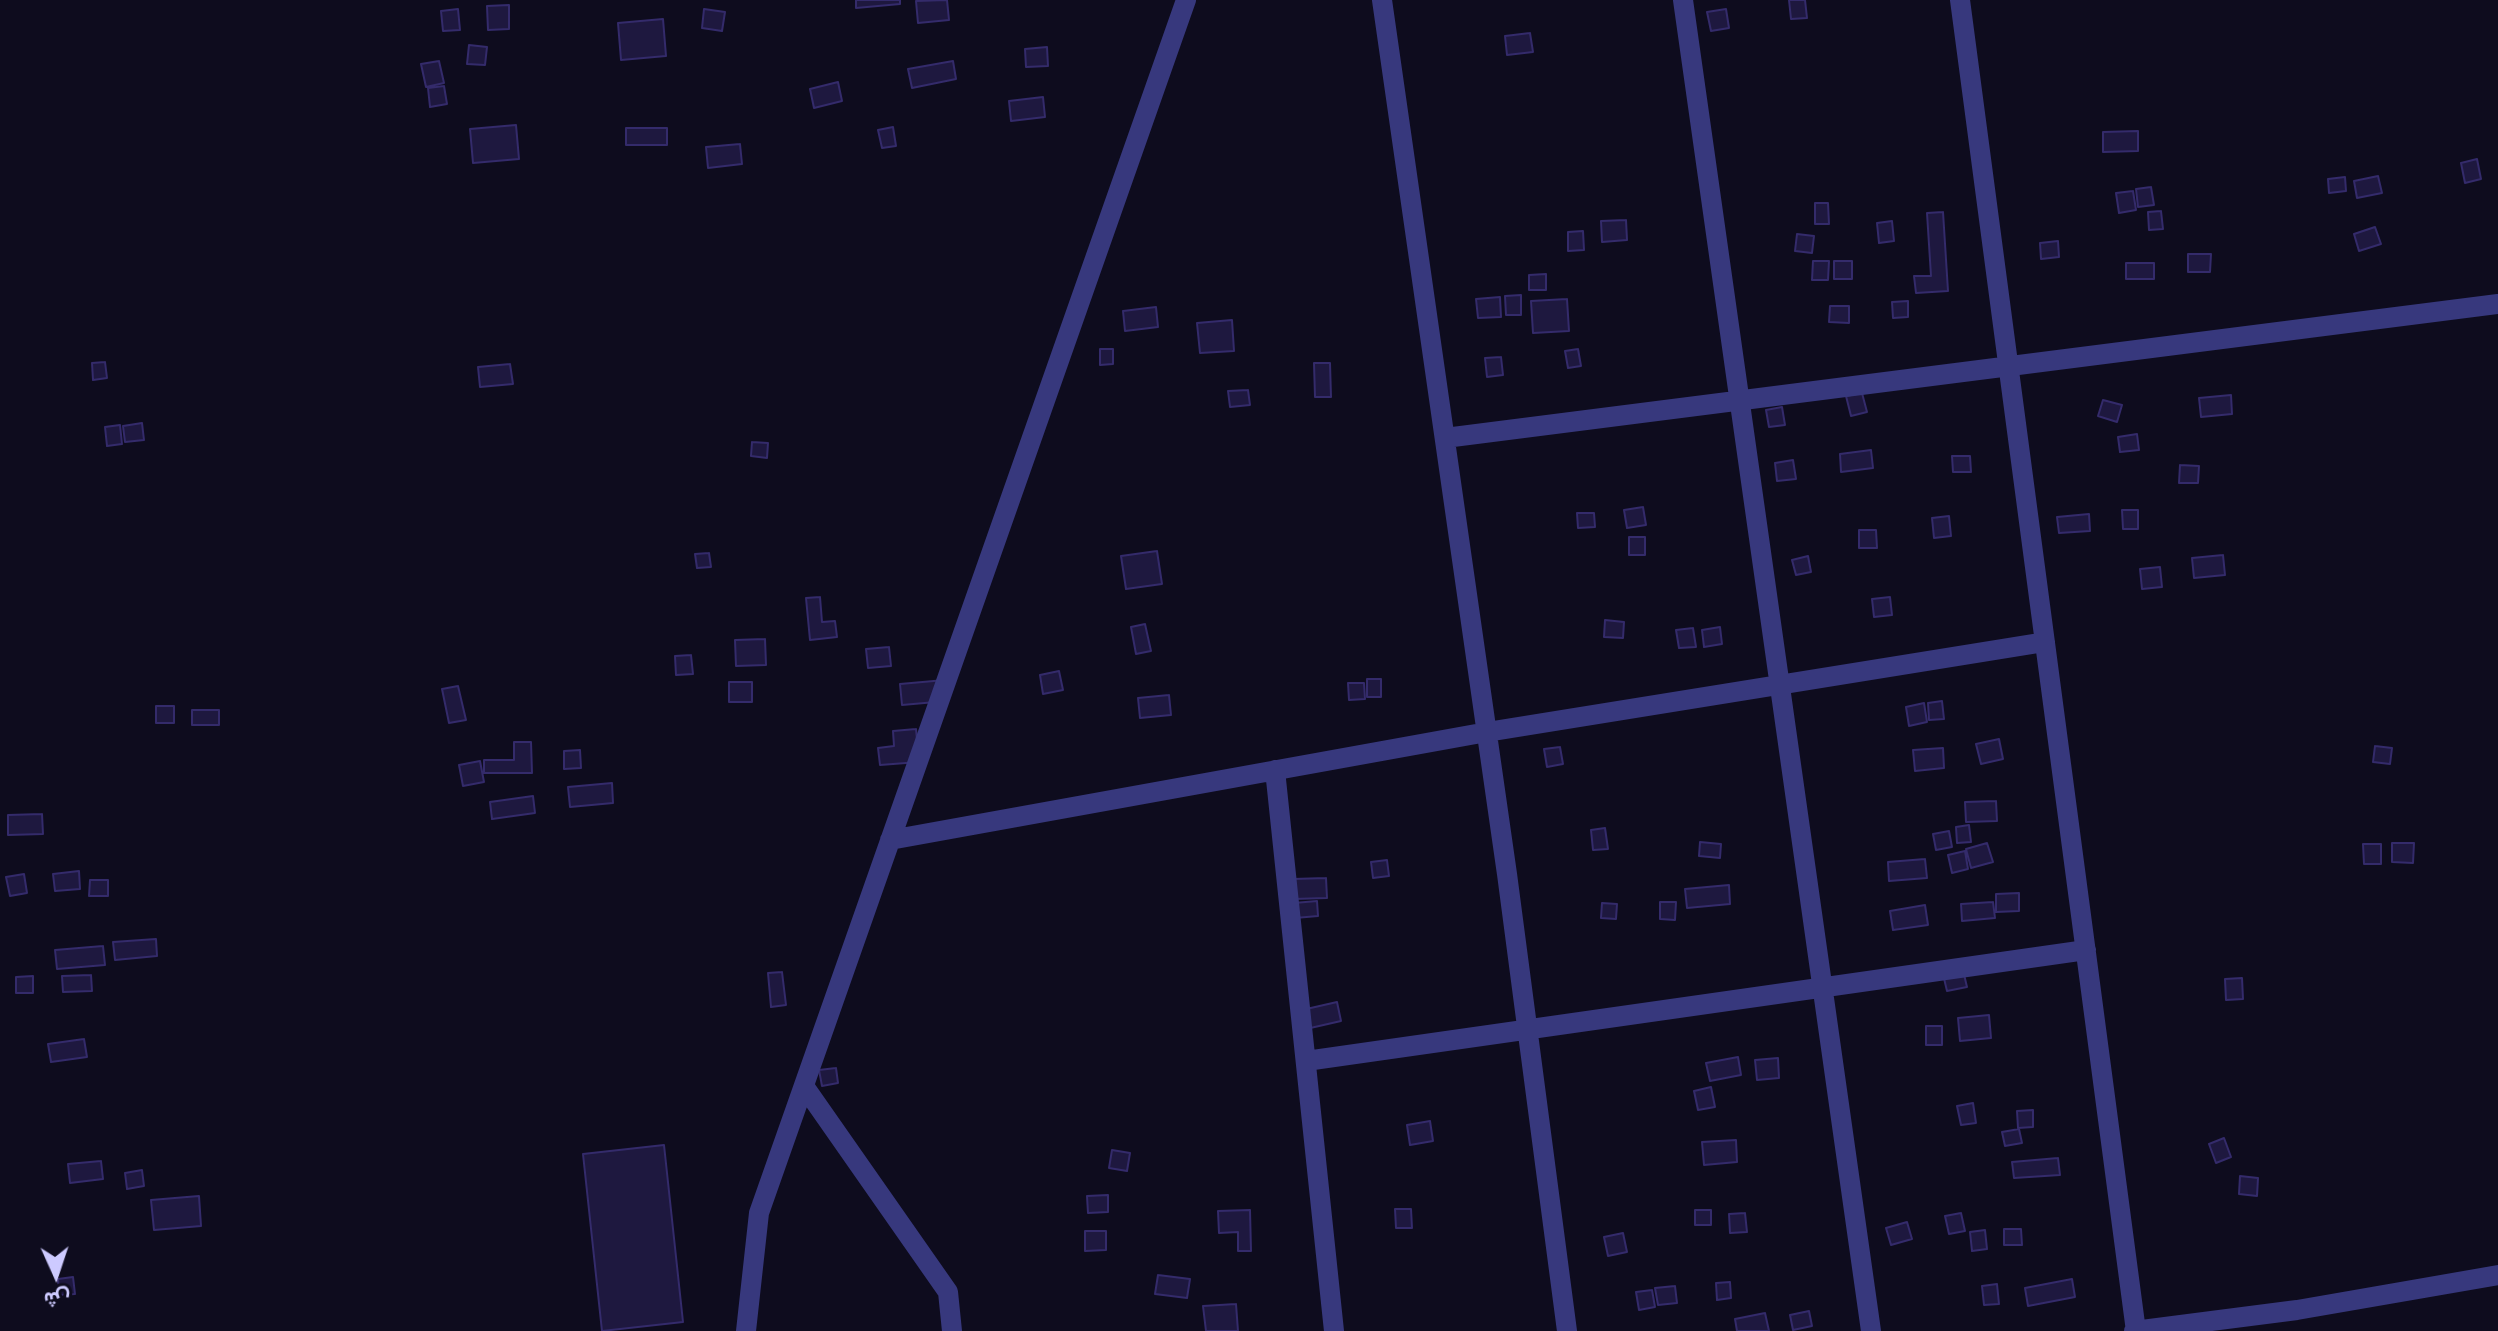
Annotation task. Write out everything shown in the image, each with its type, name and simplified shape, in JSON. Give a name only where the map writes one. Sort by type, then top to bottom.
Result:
[{"type":"street","points":[[746,1331],[759,1213],[1186,0]]},
{"type":"street","points":[[1382,0],[1487,732],[1567,1331]]},
{"type":"street","points":[[1683,0],[1871,1331]]},
{"type":"street","points":[[1960,0],[2136,1331],[2297,1310],[2498,1275]]},
{"type":"street","points":[[1445,438],[2498,304]]},
{"type":"street","points":[[890,840],[1487,732],[2045,642]]},
{"type":"street","points":[[1275,770],[1334,1331]]},
{"type":"street","points":[[1306,1061],[2086,950]]},
{"type":"street","points":[[804,1086],[948,1292],[952,1331]]},
{"type":"building","points":[[856,0],[900,0],[900,4],[856,8]]},
{"type":"building","points":[[947,0],[949,20],[918,23],[916,1]]},
{"type":"building","points":[[1789,0],[1805,0],[1807,18],[1791,19]]},
{"type":"building","points":[[509,5],[509,29],[488,30],[487,6]]},
{"type":"building","points":[[458,9],[460,30],[443,31],[441,11]]},
{"type":"building","points":[[704,9],[725,12],[722,31],[702,28]]},
{"type":"building","points":[[1726,9],[1729,28],[1711,31],[1707,12]]},
{"type":"building","points":[[663,19],[666,56],[621,60],[618,23]]},
{"type":"building","points":[[1530,33],[1533,52],[1507,55],[1505,36]]},
{"type":"building","points":[[469,45],[487,47],[485,65],[467,64]]},
{"type":"building","points":[[1047,47],[1048,66],[1026,67],[1025,49]]},
{"type":"building","points":[[439,61],[444,83],[426,87],[421,64]]},
{"type":"building","points":[[953,61],[956,79],[912,88],[908,69]]},
{"type":"building","points":[[838,82],[842,101],[814,108],[810,89]]},
{"type":"building","points":[[444,86],[447,104],[430,107],[428,88]]},
{"type":"building","points":[[1043,97],[1045,117],[1011,121],[1009,101]]},
{"type":"building","points":[[516,125],[519,159],[473,163],[470,129]]},
{"type":"building","points":[[893,127],[896,146],[882,148],[878,130]]},
{"type":"building","points":[[626,128],[667,128],[667,145],[626,145]]},
{"type":"building","points":[[2138,131],[2138,151],[2103,152],[2103,132]]},
{"type":"building","points":[[740,144],[742,164],[708,168],[706,147]]},
{"type":"building","points":[[2477,159],[2481,179],[2465,183],[2461,163]]},
{"type":"building","points":[[2378,176],[2382,193],[2357,198],[2354,181]]},
{"type":"building","points":[[2345,177],[2346,191],[2329,193],[2328,179]]},
{"type":"building","points":[[2151,187],[2154,205],[2138,207],[2136,189]]},
{"type":"building","points":[[2133,191],[2136,210],[2119,213],[2116,193]]},
{"type":"building","points":[[1815,203],[1828,203],[1829,224],[1815,224]]},
{"type":"building","points":[[2161,211],[2163,229],[2149,230],[2148,212]]},
{"type":"building","points":[[1943,212],[1948,291],[1916,293],[1914,276],[1931,276],[1927,213]]},
{"type":"building","points":[[1626,220],[1627,240],[1602,242],[1601,221]]},
{"type":"building","points":[[1892,221],[1894,241],[1879,243],[1877,223]]},
{"type":"building","points":[[2375,227],[2381,244],[2359,251],[2354,234]]},
{"type":"building","points":[[1583,231],[1584,250],[1568,251],[1568,232]]},
{"type":"building","points":[[1797,234],[1814,236],[1812,253],[1795,251]]},
{"type":"building","points":[[2058,241],[2059,257],[2041,259],[2040,243]]},
{"type":"building","points":[[2188,254],[2211,254],[2210,272],[2188,272]]},
{"type":"building","points":[[1813,261],[1829,261],[1828,280],[1812,280]]},
{"type":"building","points":[[1834,261],[1852,261],[1852,279],[1834,279]]},
{"type":"building","points":[[2126,263],[2154,263],[2154,279],[2126,279]]},
{"type":"building","points":[[1546,274],[1546,290],[1529,290],[1529,275]]},
{"type":"building","points":[[1521,295],[1521,315],[1506,315],[1505,296]]},
{"type":"building","points":[[1500,297],[1501,317],[1478,318],[1476,299]]},
{"type":"building","points":[[1567,299],[1569,331],[1533,333],[1531,301]]},
{"type":"building","points":[[1908,301],[1908,317],[1893,318],[1892,302]]},
{"type":"building","points":[[1830,306],[1849,306],[1849,323],[1829,322]]},
{"type":"building","points":[[1156,307],[1158,327],[1125,331],[1123,311]]},
{"type":"building","points":[[1232,320],[1234,351],[1200,353],[1197,323]]},
{"type":"building","points":[[1100,349],[1113,349],[1113,364],[1100,365]]},
{"type":"building","points":[[1578,349],[1581,366],[1568,368],[1565,351]]},
{"type":"building","points":[[1501,357],[1503,375],[1487,377],[1485,358]]},
{"type":"building","points":[[105,362],[107,378],[93,380],[92,363]]},
{"type":"building","points":[[1314,363],[1330,363],[1331,397],[1315,397]]},
{"type":"building","points":[[510,364],[513,384],[480,387],[478,367]]},
{"type":"building","points":[[1248,390],[1250,405],[1230,407],[1228,391]]},
{"type":"building","points":[[1862,393],[1867,412],[1851,416],[1846,396]]},
{"type":"building","points":[[2231,395],[2232,414],[2201,417],[2199,398]]},
{"type":"building","points":[[2103,400],[2122,405],[2117,422],[2098,416]]},
{"type":"building","points":[[1782,407],[1785,425],[1769,427],[1766,410]]},
{"type":"building","points":[[142,423],[144,440],[125,442],[123,426]]},
{"type":"building","points":[[120,425],[122,444],[107,446],[105,427]]},
{"type":"building","points":[[2137,434],[2139,450],[2120,452],[2118,437]]},
{"type":"building","points":[[752,442],[768,443],[767,458],[751,456]]},
{"type":"building","points":[[1871,450],[1873,468],[1841,472],[1840,454]]},
{"type":"building","points":[[1952,456],[1970,456],[1971,472],[1953,472]]},
{"type":"building","points":[[1793,460],[1796,479],[1777,481],[1775,463]]},
{"type":"building","points":[[2180,465],[2199,466],[2198,483],[2179,483]]},
{"type":"building","points":[[1643,507],[1646,525],[1627,528],[1624,510]]},
{"type":"building","points":[[2122,510],[2138,510],[2138,529],[2123,529]]},
{"type":"building","points":[[1577,513],[1594,513],[1595,527],[1578,528]]},
{"type":"building","points":[[2089,514],[2090,531],[2059,533],[2057,517]]},
{"type":"building","points":[[1949,516],[1951,536],[1934,538],[1932,518]]},
{"type":"building","points":[[1859,530],[1876,530],[1877,548],[1859,548]]},
{"type":"building","points":[[1629,537],[1645,537],[1645,555],[1629,555]]},
{"type":"building","points":[[1157,551],[1162,584],[1126,589],[1121,556]]},
{"type":"building","points":[[709,553],[711,567],[697,568],[695,554]]},
{"type":"building","points":[[2223,555],[2225,575],[2194,578],[2192,558]]},
{"type":"building","points":[[1808,556],[1811,572],[1796,575],[1792,560]]},
{"type":"building","points":[[2160,567],[2162,587],[2142,589],[2140,569]]},
{"type":"building","points":[[820,597],[822,622],[835,621],[837,637],[810,640],[806,598]]},
{"type":"building","points":[[1890,597],[1892,615],[1874,617],[1872,599]]},
{"type":"building","points":[[1605,620],[1624,622],[1623,638],[1604,637]]},
{"type":"building","points":[[1145,624],[1151,651],[1136,654],[1131,627]]},
{"type":"building","points":[[1720,627],[1722,644],[1704,647],[1702,630]]},
{"type":"building","points":[[1693,628],[1696,647],[1679,648],[1676,630]]},
{"type":"building","points":[[765,639],[766,665],[736,666],[735,640]]},
{"type":"building","points":[[889,647],[891,666],[868,668],[866,649]]},
{"type":"building","points":[[691,655],[693,674],[676,675],[675,656]]},
{"type":"building","points":[[1059,671],[1063,690],[1043,694],[1040,675]]},
{"type":"building","points":[[1367,679],[1381,679],[1381,697],[1367,697]]},
{"type":"building","points":[[945,680],[947,701],[902,705],[900,684]]},
{"type":"building","points":[[729,682],[752,682],[752,702],[729,702]]},
{"type":"building","points":[[1348,683],[1364,683],[1365,699],[1349,700]]},
{"type":"building","points":[[458,686],[466,720],[449,723],[442,689]]},
{"type":"building","points":[[1169,695],[1171,715],[1140,718],[1138,698]]},
{"type":"building","points":[[1942,701],[1944,719],[1929,720],[1928,703]]},
{"type":"building","points":[[1924,703],[1927,722],[1909,726],[1906,707]]},
{"type":"building","points":[[156,706],[174,706],[174,723],[156,723]]},
{"type":"building","points":[[192,710],[219,710],[219,725],[192,725]]},
{"type":"building","points":[[916,729],[919,762],[880,765],[878,748],[894,746],[893,731]]},
{"type":"building","points":[[1999,739],[2003,759],[1981,764],[1976,744]]},
{"type":"building","points":[[514,742],[531,742],[532,773],[484,773],[484,760],[514,760]]},
{"type":"building","points":[[2375,746],[2392,748],[2390,764],[2373,762]]},
{"type":"building","points":[[1560,747],[1563,764],[1547,767],[1544,749]]},
{"type":"building","points":[[1943,748],[1944,768],[1915,771],[1913,750]]},
{"type":"building","points":[[580,750],[581,768],[564,769],[564,751]]},
{"type":"building","points":[[480,761],[484,782],[463,786],[459,765]]},
{"type":"building","points":[[612,783],[613,803],[570,807],[568,787]]},
{"type":"building","points":[[533,796],[535,813],[492,819],[490,802]]},
{"type":"building","points":[[1996,801],[1997,821],[1966,822],[1965,802]]},
{"type":"building","points":[[42,814],[43,834],[8,835],[8,815]]},
{"type":"building","points":[[1969,825],[1971,842],[1957,843],[1956,827]]},
{"type":"building","points":[[1605,828],[1608,849],[1593,850],[1591,830]]},
{"type":"building","points":[[1949,831],[1952,847],[1936,850],[1933,834]]},
{"type":"building","points":[[1700,842],[1721,844],[1720,858],[1699,856]]},
{"type":"building","points":[[1987,843],[1993,862],[1971,868],[1966,849]]},
{"type":"building","points":[[2392,843],[2414,843],[2413,863],[2392,862]]},
{"type":"building","points":[[2363,844],[2381,844],[2381,864],[2364,864]]},
{"type":"building","points":[[1965,851],[1968,869],[1952,873],[1948,855]]},
{"type":"building","points":[[1925,859],[1927,878],[1889,881],[1888,862]]},
{"type":"building","points":[[1387,860],[1389,876],[1373,878],[1371,862]]},
{"type":"building","points":[[79,871],[80,889],[55,891],[53,874]]},
{"type":"building","points":[[24,874],[27,893],[10,896],[6,877]]},
{"type":"building","points":[[1326,878],[1327,898],[1293,899],[1293,879]]},
{"type":"building","points":[[90,880],[108,880],[108,896],[89,896]]},
{"type":"building","points":[[1729,885],[1730,904],[1687,908],[1685,889]]},
{"type":"building","points":[[2019,893],[2019,911],[1996,912],[1996,894]]},
{"type":"building","points":[[1317,901],[1318,916],[1295,918],[1294,903]]},
{"type":"building","points":[[1660,902],[1676,902],[1675,920],[1660,919]]},
{"type":"building","points":[[1993,902],[1995,918],[1962,921],[1961,904]]},
{"type":"building","points":[[1602,903],[1617,904],[1616,919],[1601,918]]},
{"type":"building","points":[[1925,905],[1928,925],[1893,930],[1890,911]]},
{"type":"building","points":[[156,939],[157,956],[115,960],[113,942]]},
{"type":"building","points":[[103,946],[105,965],[57,969],[55,950]]},
{"type":"building","points":[[1962,966],[1967,987],[1947,991],[1942,970]]},
{"type":"building","points":[[782,972],[786,1005],[771,1007],[768,973]]},
{"type":"building","points":[[91,975],[92,991],[63,992],[62,976]]},
{"type":"building","points":[[33,976],[33,993],[16,993],[16,977]]},
{"type":"building","points":[[2242,978],[2243,999],[2226,1000],[2225,979]]},
{"type":"building","points":[[1337,1002],[1341,1021],[1306,1029],[1302,1010]]},
{"type":"building","points":[[1989,1015],[1991,1038],[1960,1041],[1958,1018]]},
{"type":"building","points":[[1926,1026],[1942,1026],[1942,1045],[1926,1045]]},
{"type":"building","points":[[84,1039],[87,1057],[51,1062],[48,1044]]},
{"type":"building","points":[[1738,1057],[1741,1075],[1710,1081],[1706,1063]]},
{"type":"building","points":[[1778,1058],[1779,1078],[1757,1080],[1755,1060]]},
{"type":"building","points":[[836,1068],[838,1083],[822,1086],[819,1070]]},
{"type":"building","points":[[1711,1087],[1715,1107],[1698,1110],[1694,1091]]},
{"type":"building","points":[[1973,1103],[1976,1123],[1961,1125],[1957,1106]]},
{"type":"building","points":[[2033,1110],[2033,1127],[2018,1128],[2017,1111]]},
{"type":"building","points":[[1430,1121],[1433,1141],[1410,1145],[1407,1125]]},
{"type":"building","points":[[2019,1129],[2022,1143],[2005,1146],[2002,1132]]},
{"type":"building","points":[[2224,1138],[2231,1157],[2216,1163],[2209,1144]]},
{"type":"building","points":[[1736,1140],[1737,1162],[1704,1165],[1702,1142]]},
{"type":"building","points":[[664,1145],[683,1322],[602,1331],[583,1154]]},
{"type":"building","points":[[1112,1150],[1130,1153],[1127,1171],[1109,1168]]},
{"type":"building","points":[[2058,1158],[2060,1175],[2014,1178],[2012,1162]]},
{"type":"building","points":[[101,1161],[103,1179],[70,1183],[68,1164]]},
{"type":"building","points":[[142,1170],[144,1186],[127,1189],[125,1173]]},
{"type":"building","points":[[2240,1176],[2258,1178],[2257,1196],[2239,1194]]},
{"type":"building","points":[[1108,1195],[1108,1212],[1088,1213],[1087,1196]]},
{"type":"building","points":[[199,1196],[201,1226],[154,1230],[151,1200]]},
{"type":"building","points":[[1395,1209],[1411,1209],[1412,1228],[1396,1228]]},
{"type":"building","points":[[1250,1210],[1251,1251],[1238,1251],[1238,1232],[1219,1233],[1218,1211]]},
{"type":"building","points":[[1695,1210],[1711,1210],[1711,1225],[1695,1225]]},
{"type":"building","points":[[1745,1213],[1747,1232],[1730,1233],[1729,1214]]},
{"type":"building","points":[[1961,1213],[1965,1231],[1949,1234],[1945,1216]]},
{"type":"building","points":[[1907,1222],[1912,1239],[1891,1245],[1886,1228]]},
{"type":"building","points":[[2004,1229],[2021,1229],[2022,1245],[2004,1245]]},
{"type":"building","points":[[1985,1230],[1987,1249],[1972,1251],[1970,1232]]},
{"type":"building","points":[[1085,1231],[1106,1231],[1106,1250],[1085,1251]]},
{"type":"building","points":[[1623,1233],[1627,1252],[1608,1256],[1604,1237]]},
{"type":"building","points":[[1158,1275],[1190,1279],[1187,1298],[1155,1294]]},
{"type":"building","points":[[73,1277],[75,1294],[59,1295],[58,1279]]},
{"type":"building","points":[[2072,1279],[2075,1297],[2028,1306],[2025,1288]]},
{"type":"building","points":[[1730,1282],[1731,1298],[1717,1300],[1716,1283]]},
{"type":"building","points":[[1997,1284],[1999,1304],[1984,1305],[1982,1286]]},
{"type":"building","points":[[1675,1286],[1677,1303],[1658,1305],[1655,1288]]},
{"type":"building","points":[[1652,1290],[1655,1307],[1639,1310],[1636,1292]]},
{"type":"building","points":[[1236,1304],[1238,1331],[1206,1331],[1203,1306]]},
{"type":"building","points":[[1809,1311],[1812,1326],[1793,1330],[1790,1315]]},
{"type":"building","points":[[1765,1313],[1769,1331],[1737,1331],[1735,1319]]}]
